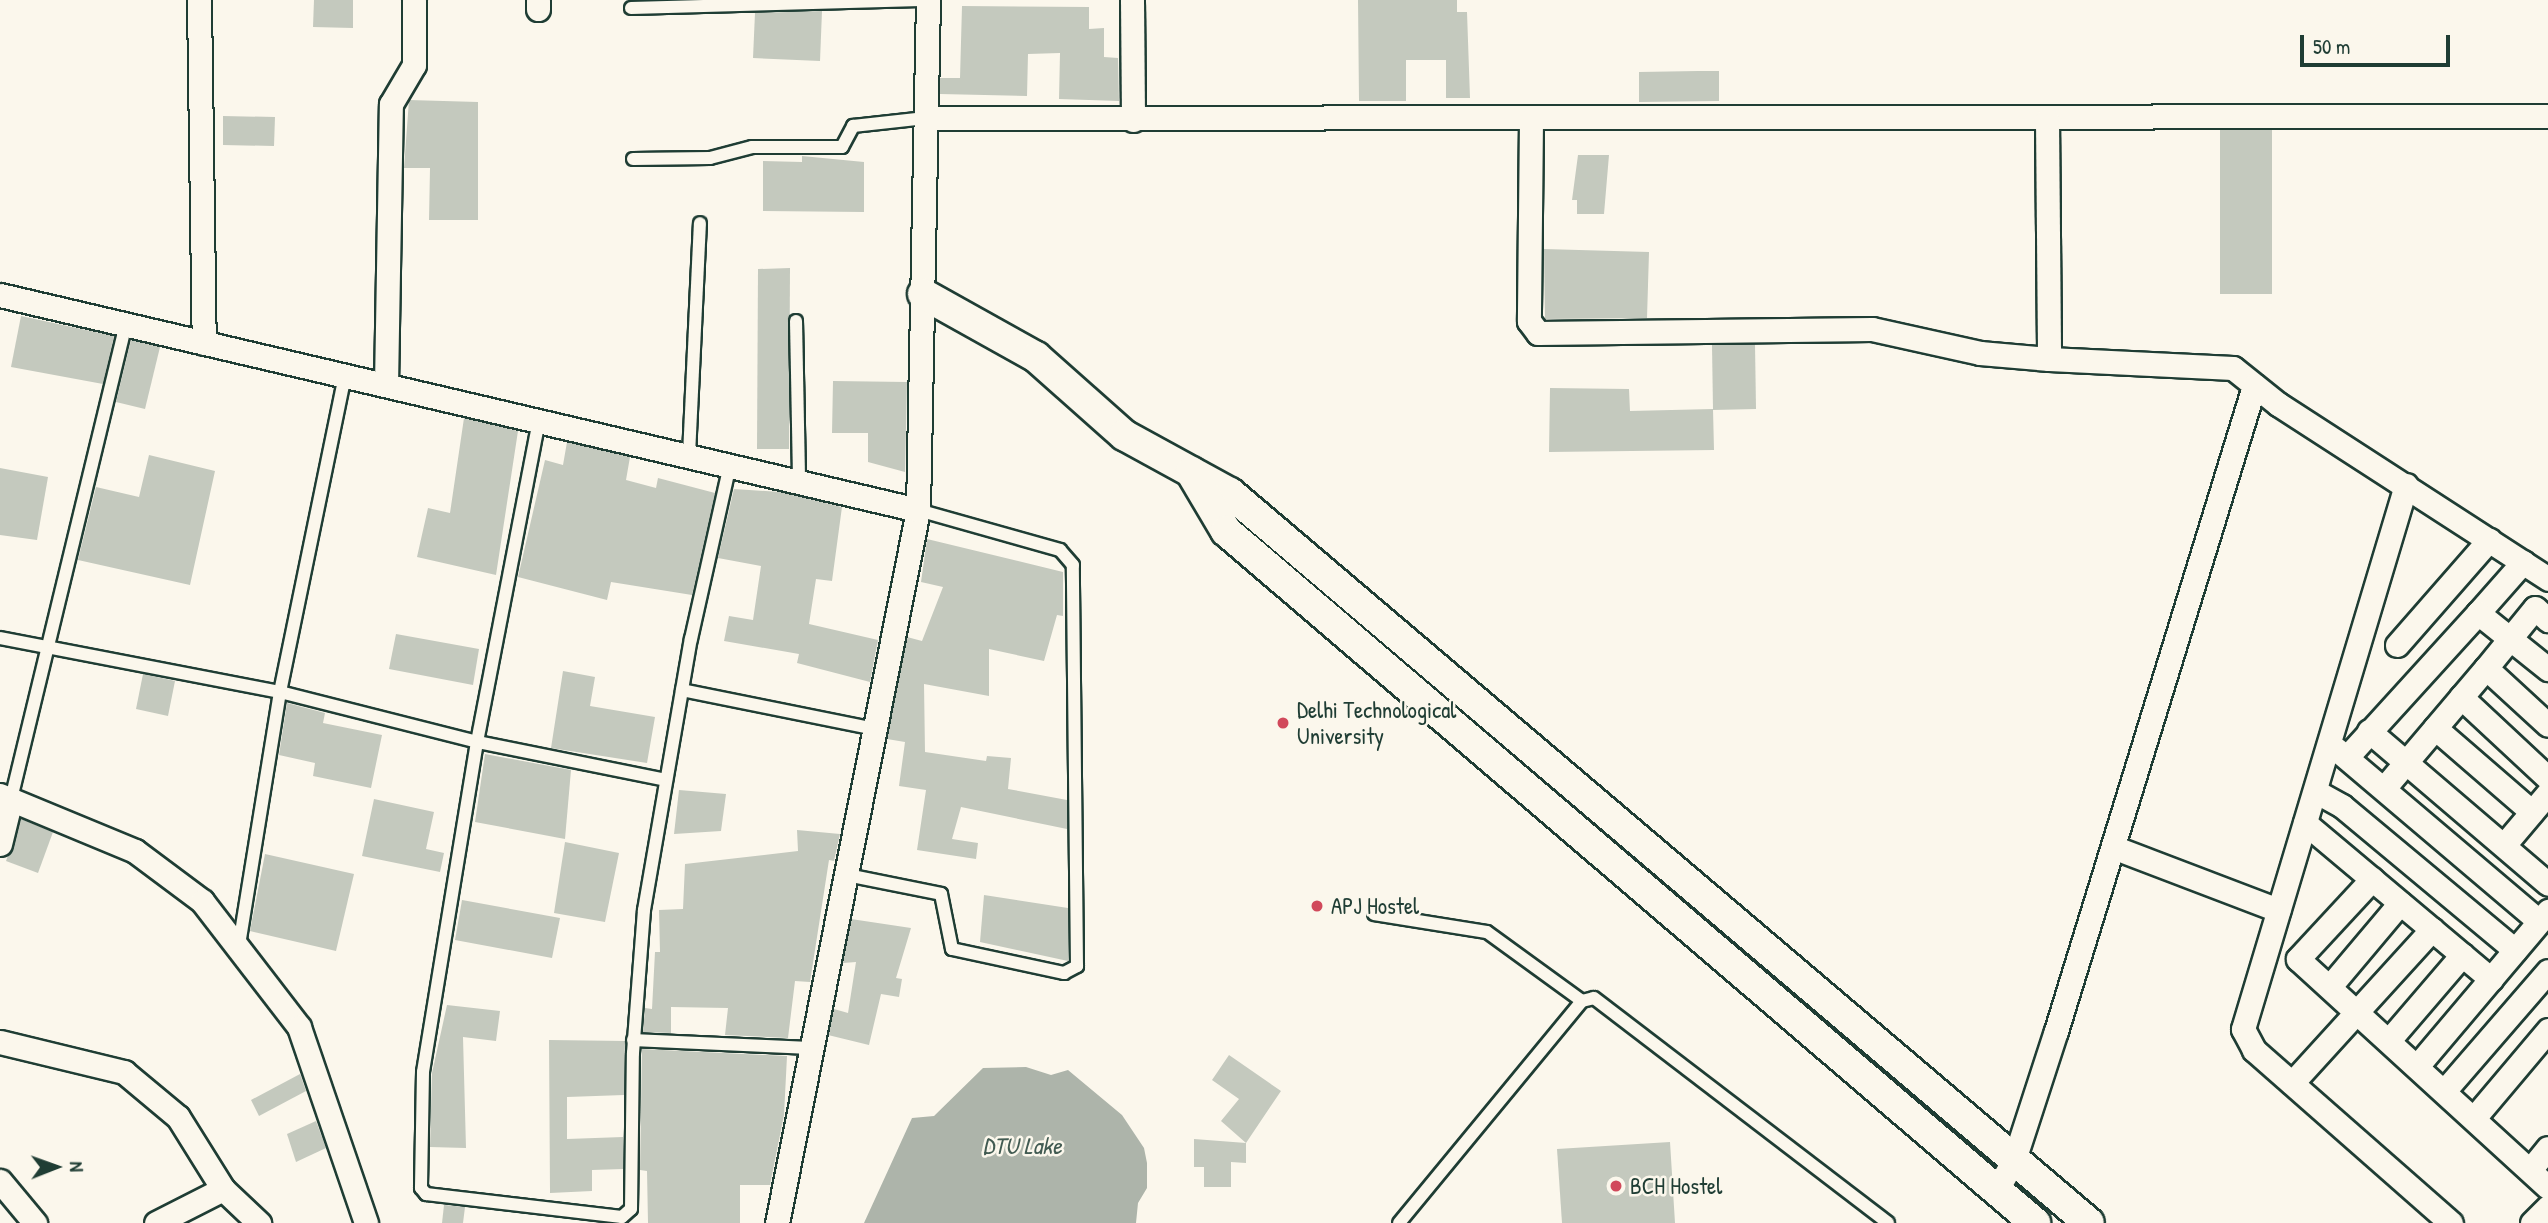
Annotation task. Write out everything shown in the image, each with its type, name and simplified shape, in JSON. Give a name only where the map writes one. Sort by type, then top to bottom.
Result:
[{"type":"street","points":[[200,0],[204,343]]},
{"type":"street","points":[[386,384],[391,104],[414,65],[414,0]]},
{"type":"street","points":[[777,1223],[918,510],[928,0]]},
{"type":"street","points":[[1132,0],[1133,120]]},
{"type":"street","points":[[926,118],[1531,120],[2548,116]]},
{"type":"street","points":[[2048,119],[2049,359]]},
{"type":"street","points":[[1531,120],[1529,321],[1538,333],[1872,329],[1911,333],[1980,353],[2049,359],[2227,366],[2548,579]]},
{"type":"street","points":[[0,295],[918,510]]},
{"type":"street","points":[[923,295],[1036,357],[1102,421],[1230,493],[2090,1223]]},
{"type":"street","points":[[1996,1191],[2014,1160],[2254,386]]},
{"type":"street","points":[[1190,471],[1226,531],[2035,1223]]},
{"type":"street","points":[[2406,485],[2338,750],[2315,791],[2243,1019],[2244,1038],[2451,1223]]},
{"type":"street","points":[[2397,645],[2489,540]]},
{"type":"street","points":[[2338,750],[2369,731],[2523,562]]},
{"type":"street","points":[[2385,787],[2486,668],[2509,635],[2544,608]]},
{"type":"street","points":[[2478,613],[2509,635],[2548,669]]},
{"type":"street","points":[[2486,668],[2548,725]]},
{"type":"street","points":[[2461,697],[2548,778]]},
{"type":"street","points":[[2435,728],[2532,812]]},
{"type":"street","points":[[2369,731],[2408,760],[2504,845],[2544,874]]},
{"type":"street","points":[[2338,750],[2544,916],[2418,1065]]},
{"type":"street","points":[[2315,791],[2342,806],[2515,950]]},
{"type":"street","points":[[2504,845],[2548,793]]},
{"type":"street","points":[[0,844],[5,797],[162,868],[202,901],[239,945],[299,1027],[366,1223]]},
{"type":"street","points":[[2305,823],[2491,979]]},
{"type":"street","points":[[2113,847],[2278,910]]},
{"type":"street","points":[[2298,959],[2372,879]]},
{"type":"street","points":[[2331,985],[2400,903]]},
{"type":"street","points":[[2292,1083],[2432,929]]},
{"type":"street","points":[[2390,1039],[2462,955]]},
{"type":"street","points":[[2263,956],[2298,959],[2331,985],[2548,1187]]},
{"type":"street","points":[[2445,1090],[2548,971]]},
{"type":"street","points":[[2474,1118],[2548,1030]]},
{"type":"street","points":[[0,1042],[100,1064],[143,1083],[178,1117],[223,1189],[259,1223]]},
{"type":"street","points":[[2530,1170],[2548,1148]]},
{"type":"street","points":[[0,1181],[35,1223]]},
{"type":"street","points":[[161,1222],[223,1189]]},
{"type":"street","points":[[2532,1223],[2548,1207]]},
{"type":"lane","points":[[631,8],[921,0]]},
{"type":"lane","points":[[633,159],[710,158],[752,147],[842,147],[853,126],[926,118]]},
{"type":"lane","points":[[689,455],[699,223]]},
{"type":"lane","points":[[796,321],[799,481]]},
{"type":"lane","points":[[5,797],[48,647],[126,325]]},
{"type":"lane","points":[[239,945],[281,692],[345,375]]},
{"type":"lane","points":[[539,420],[477,742],[426,1049],[423,1192],[627,1214],[633,1040],[644,910],[682,690],[730,464]]},
{"type":"lane","points":[[847,875],[941,894],[952,949],[1064,973],[1077,966],[1073,565],[1060,550],[918,510]]},
{"type":"lane","points":[[0,638],[281,692],[477,742],[666,780]]},
{"type":"lane","points":[[682,690],[876,729]]},
{"type":"lane","points":[[1374,914],[1487,932],[1582,1001],[1598,999],[1888,1223]]},
{"type":"lane","points":[[1399,1223],[1582,1001]]},
{"type":"lane","points":[[633,1040],[810,1048]]},
{"type":"water","name":"DTU Lake","points":[[1026,1067],[1051,1075],[1068,1070],[1122,1115],[1144,1148],[1147,1163],[1147,1188],[1138,1203],[1136,1223],[864,1223],[912,1118],[934,1116],[983,1068]]},
{"type":"building","points":[[314,0],[353,0],[353,28],[313,27]]},
{"type":"building","points":[[1358,0],[1457,0],[1457,12],[1467,12],[1470,98],[1446,98],[1446,60],[1406,60],[1406,101],[1359,101]]},
{"type":"building","points":[[962,6],[1089,7],[1089,29],[1104,28],[1104,57],[1118,58],[1119,101],[1059,99],[1060,53],[1028,54],[1027,96],[940,94],[940,78],[960,78]]},
{"type":"building","points":[[822,11],[820,61],[753,58],[755,13]]},
{"type":"building","points":[[1719,71],[1719,101],[1639,102],[1639,72]]},
{"type":"building","points":[[409,100],[478,102],[478,220],[429,220],[430,168],[404,168]]},
{"type":"building","points":[[223,116],[275,117],[274,146],[223,145]]},
{"type":"building","points":[[2220,130],[2272,130],[2272,294],[2220,294]]},
{"type":"building","points":[[1578,155],[1609,155],[1604,214],[1577,214],[1577,200],[1572,200]]},
{"type":"building","points":[[802,156],[864,162],[864,212],[763,211],[763,161],[802,162]]},
{"type":"building","points":[[1544,249],[1649,252],[1647,318],[1545,319]]},
{"type":"building","points":[[790,268],[789,449],[757,449],[758,269]]},
{"type":"building","points":[[21,316],[114,336],[103,384],[11,367]]},
{"type":"building","points":[[131,340],[160,347],[145,409],[116,402]]},
{"type":"building","points":[[1755,344],[1756,409],[1713,410],[1712,345]]},
{"type":"building","points":[[833,381],[907,382],[905,472],[868,462],[868,433],[832,433]]},
{"type":"building","points":[[1550,388],[1629,389],[1630,411],[1713,409],[1714,450],[1549,452]]},
{"type":"building","points":[[464,418],[518,431],[496,575],[417,557],[428,508],[450,513]]},
{"type":"building","points":[[567,442],[630,457],[626,480],[656,488],[658,478],[715,493],[692,595],[611,582],[607,600],[518,577],[545,460],[563,465]]},
{"type":"building","points":[[149,455],[215,471],[190,585],[78,560],[96,487],[139,497]]},
{"type":"building","points":[[0,468],[48,477],[37,540],[0,535]]},
{"type":"building","points":[[734,489],[780,492],[842,507],[832,581],[816,579],[809,624],[878,640],[870,682],[797,663],[799,654],[724,641],[729,616],[753,620],[761,566],[718,558]]},
{"type":"building","points":[[927,539],[1063,572],[1063,616],[1057,615],[1044,661],[989,649],[989,696],[924,684],[925,752],[986,761],[987,756],[1011,758],[1008,789],[1067,800],[1067,829],[961,807],[952,839],[978,843],[976,859],[917,850],[926,790],[899,786],[905,742],[887,739],[907,637],[922,641],[943,587],[921,582]]},
{"type":"building","points":[[396,634],[479,649],[473,685],[389,669]]},
{"type":"building","points":[[563,671],[595,677],[590,706],[655,717],[647,763],[551,748]]},
{"type":"building","points":[[143,674],[175,681],[168,716],[136,709]]},
{"type":"building","points":[[287,703],[325,713],[323,723],[382,735],[371,788],[313,776],[315,763],[279,755]]},
{"type":"building","points":[[485,754],[571,770],[565,839],[475,822]]},
{"type":"building","points":[[679,790],[726,794],[721,831],[674,834]]},
{"type":"building","points":[[374,799],[434,812],[426,849],[444,853],[440,872],[362,856]]},
{"type":"building","points":[[21,819],[53,832],[38,873],[6,861]]},
{"type":"building","points":[[797,830],[840,834],[834,861],[829,860],[810,982],[795,981],[788,1038],[725,1035],[728,1008],[671,1007],[671,1033],[643,1032],[645,1008],[652,1009],[655,952],[660,952],[659,910],[683,909],[685,864],[798,851]]},
{"type":"building","points":[[565,842],[619,853],[605,922],[554,913]]},
{"type":"building","points":[[265,854],[354,874],[336,951],[250,931]]},
{"type":"building","points":[[984,895],[1068,908],[1068,961],[980,942]]},
{"type":"building","points":[[462,900],[560,918],[552,958],[455,940]]},
{"type":"building","points":[[851,919],[911,928],[896,978],[902,979],[899,997],[881,994],[869,1045],[828,1035],[834,1009],[848,1013],[856,962],[843,963]]},
{"type":"building","points":[[447,1005],[500,1011],[496,1041],[463,1037],[466,1148],[430,1147],[432,1073]]},
{"type":"building","points":[[549,1040],[625,1041],[624,1095],[567,1097],[567,1139],[623,1137],[623,1169],[592,1170],[592,1191],[550,1193]]},
{"type":"building","points":[[642,1049],[787,1056],[784,1115],[770,1185],[740,1185],[740,1223],[648,1223],[647,1171],[640,1170]]},
{"type":"building","points":[[1229,1055],[1281,1091],[1246,1143],[1221,1121],[1239,1099],[1212,1080]]},
{"type":"building","points":[[300,1074],[306,1091],[259,1116],[251,1100]]},
{"type":"building","points":[[316,1121],[326,1148],[296,1162],[287,1134]]},
{"type":"building","points":[[1194,1139],[1246,1143],[1246,1163],[1231,1162],[1231,1187],[1204,1187],[1204,1167],[1194,1167]]},
{"type":"building","name":"BCH Hostel","points":[[1670,1142],[1675,1223],[1562,1223],[1557,1149]]},
{"type":"building","points":[[444,1205],[465,1207],[463,1223],[442,1223]]},
{"type":"place","name":"Delhi Technological University","points":[[1283,723]]},
{"type":"place","name":"APJ Hostel","points":[[1317,906]]},
{"type":"place","name":"BCH Hostel","points":[[1616,1186]]}]
